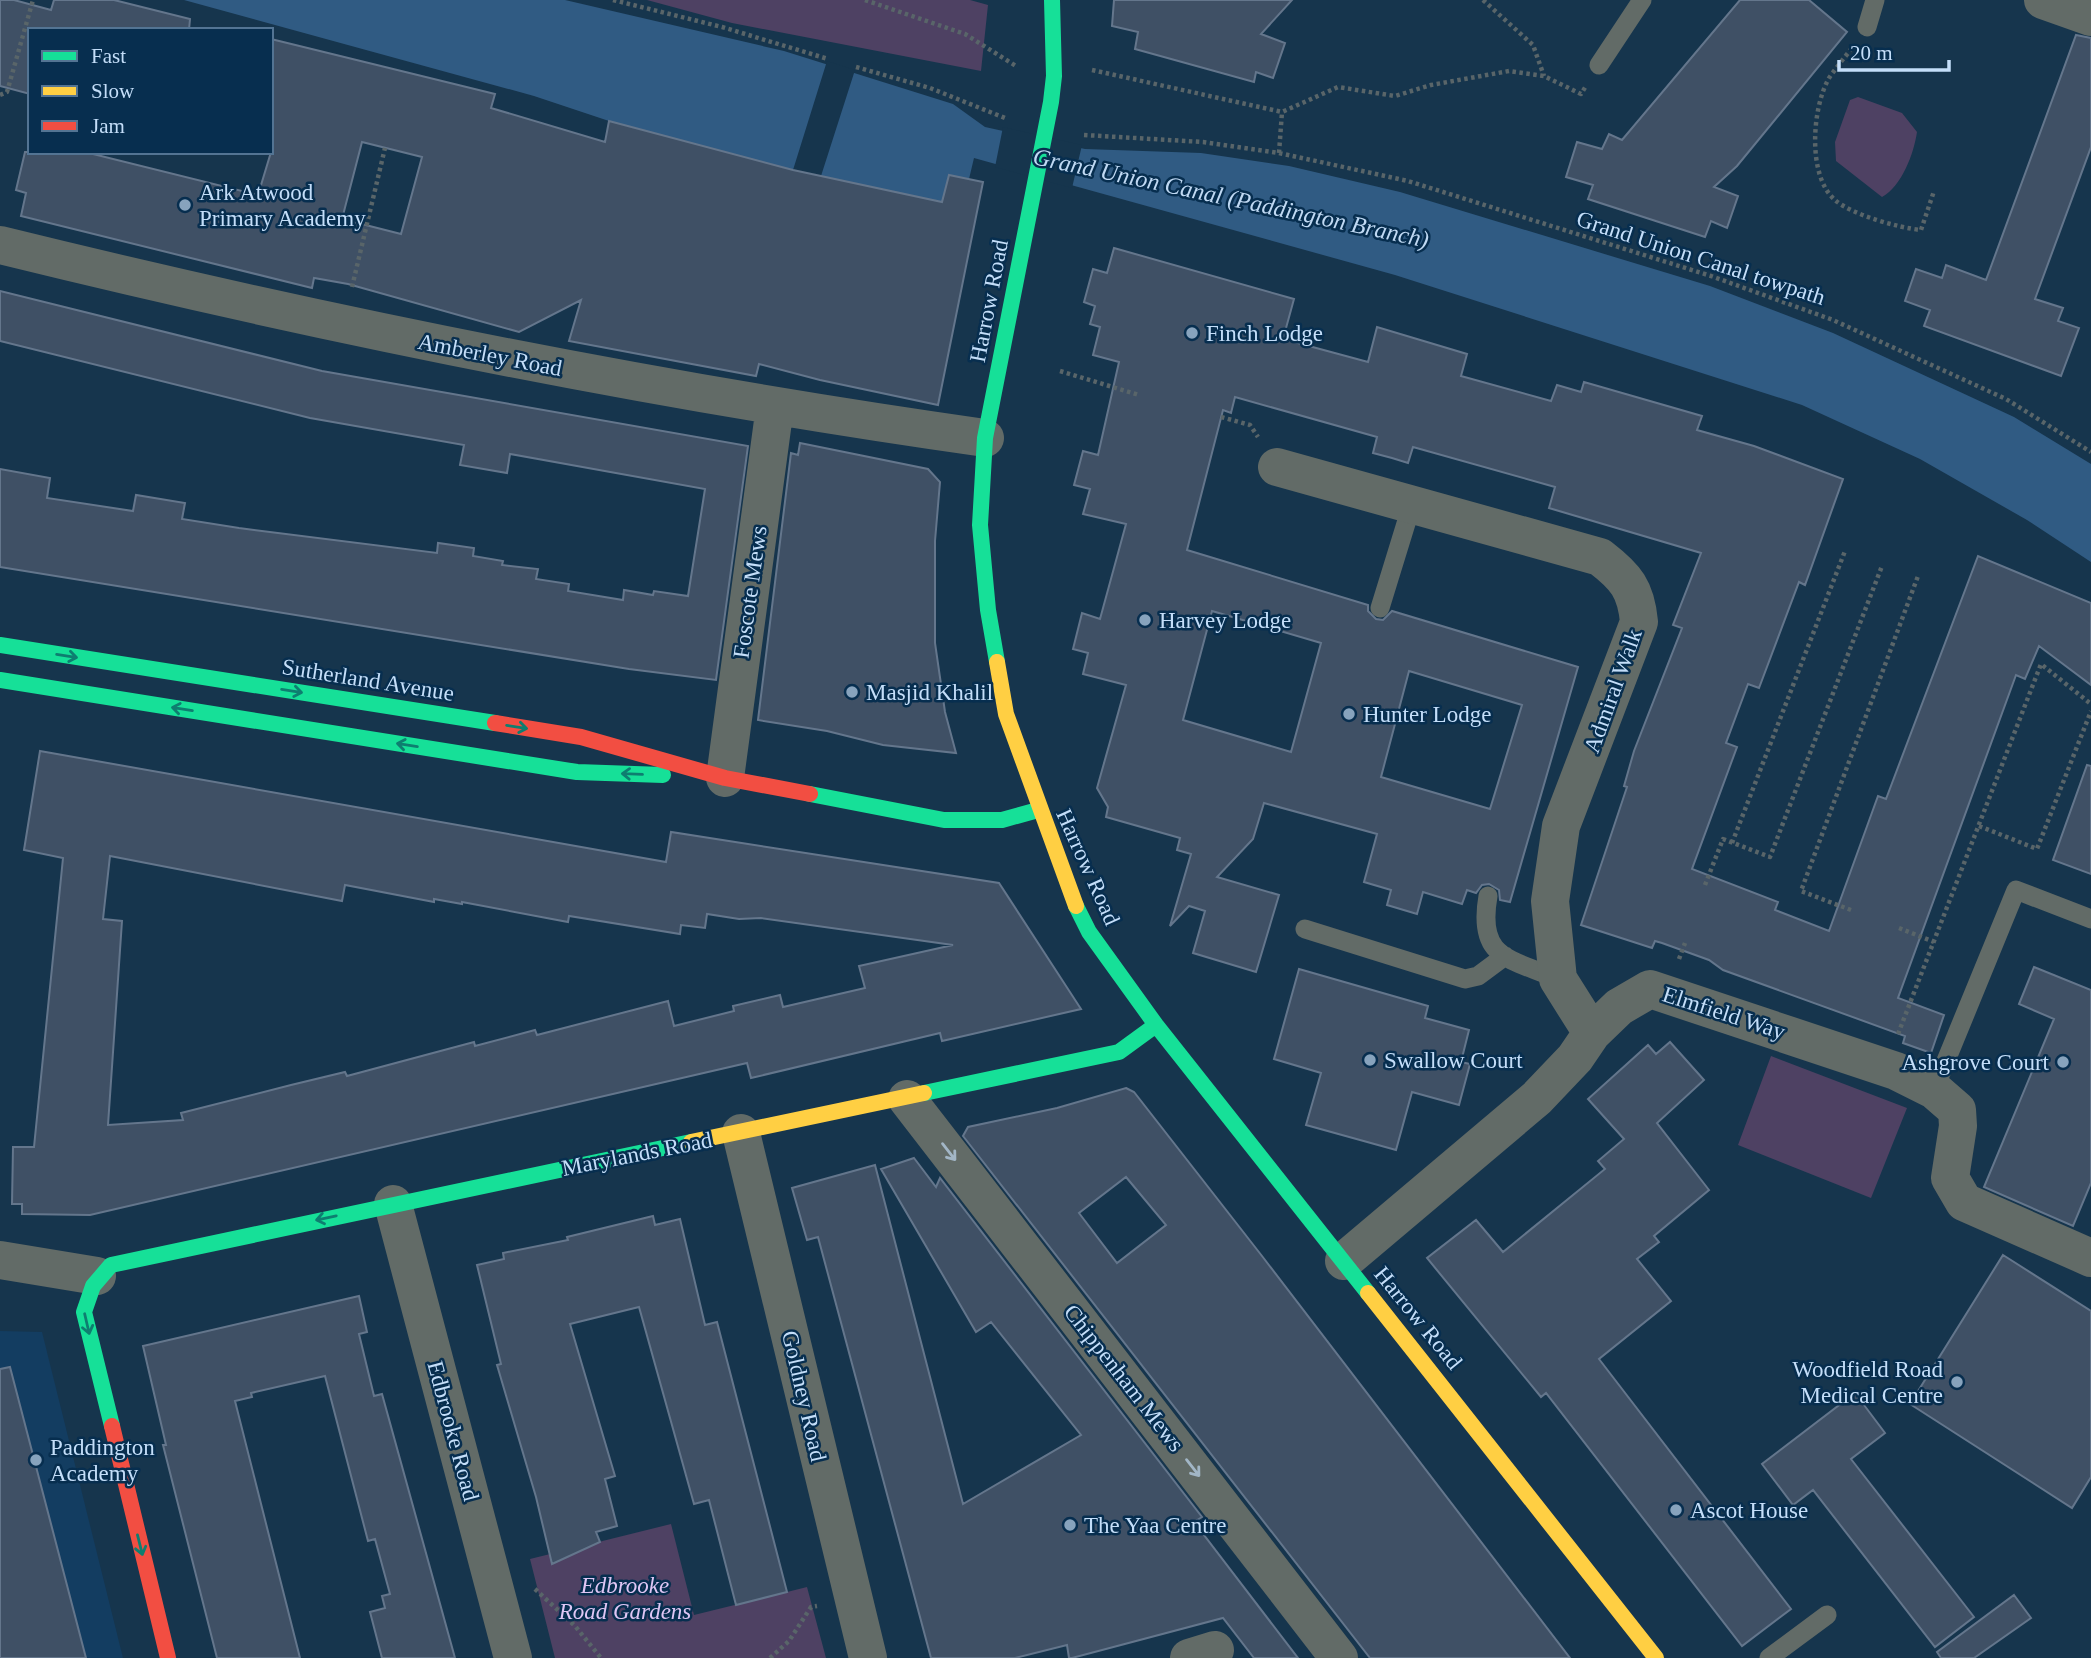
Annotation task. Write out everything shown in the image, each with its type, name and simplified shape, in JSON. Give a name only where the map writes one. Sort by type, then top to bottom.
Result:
[{"type":"street","name":"Harrow Road","points":[[1052,0],[1054,70],[1051,102],[985,438],[980,525],[988,610],[1006,714],[1038,810],[1088,932],[1156,1025],[1656,1658]]},
{"type":"street","points":[[2043,0],[2091,17]]},
{"type":"street","name":"Amberley Road","points":[[0,245],[343,325],[539,365],[775,406],[985,438]]},
{"type":"street","name":"Foscote Mews","points":[[725,778],[775,406]]},
{"type":"street","name":"Admiral Walk","points":[[1277,467],[1600,557],[1622,574],[1637,599],[1639,622],[1561,826],[1550,901],[1558,979],[1592,1033]]},
{"type":"street","name":"Sutherland Avenue","points":[[0,646],[581,737],[725,778],[944,820],[1002,820],[1038,810]]},
{"type":"street","name":"Sutherland Avenue","points":[[0,680],[577,772],[725,778]]},
{"type":"street","name":"Elmfield Way","points":[[1344,1261],[1537,1098],[1575,1058],[1592,1033],[1619,1007],[1650,989],[1885,1067],[1934,1090],[1957,1110],[1958,1126],[1950,1178],[1965,1202],[2091,1258]]},
{"type":"street","name":"Marylands Road","points":[[0,1260],[104,1270],[393,1204],[907,1099],[1119,1052],[1156,1025]]},
{"type":"street","name":"Chippenham Mews","points":[[907,1099],[1339,1658]]},
{"type":"street","name":"Goldney Road","points":[[741,1133],[868,1658]]},
{"type":"street","name":"Edbrooke Road","points":[[393,1204],[513,1658]]},
{"type":"street","points":[[104,1270],[88,1291],[84,1312],[168,1658]]},
{"type":"lane","points":[[1599,65],[1642,0]]},
{"type":"lane","points":[[1867,27],[1875,0]]},
{"type":"lane","points":[[1380,608],[1412,504]]},
{"type":"lane","points":[[1934,1090],[2015,890],[2091,919]]},
{"type":"lane","points":[[1488,896],[1486,935],[1493,948],[1558,979]]},
{"type":"lane","points":[[1305,929],[1465,979],[1478,976],[1505,956]]},
{"type":"lane","points":[[1769,1658],[1827,1615]]},
{"type":"path","points":[[0,95],[7,92],[33,0]]},
{"type":"path","points":[[613,0],[722,27],[828,59]]},
{"type":"path","points":[[865,0],[965,34],[1018,67],[1054,70],[1282,112],[1338,87],[1395,96],[1476,75],[1509,71],[1544,76],[1581,94],[1599,65]]},
{"type":"path","points":[[1483,0],[1533,45],[1544,76]]},
{"type":"path","points":[[1867,27],[1828,80],[1815,141],[1816,171],[1835,200],[1895,228],[1921,230],[1934,191]]},
{"type":"path","points":[[856,67],[930,88],[1006,118]]},
{"type":"path","points":[[1279,153],[1282,112]]},
{"type":"path","name":"Grand Union Canal towpath","points":[[1084,135],[1203,142],[1279,153],[1408,181],[1710,276],[1833,320],[2006,400],[2091,452]]},
{"type":"path","points":[[343,325],[384,148]]},
{"type":"path","points":[[1060,371],[1139,395]]},
{"type":"path","points":[[1732,843],[1845,551]]},
{"type":"path","points":[[1705,885],[1723,839],[1770,857],[1882,566]]},
{"type":"path","points":[[1851,910],[1801,891],[1918,576]]},
{"type":"path","points":[[1885,1067],[2041,664],[2091,704]]},
{"type":"path","points":[[1979,826],[2037,849],[2091,711]]},
{"type":"path","points":[[1899,928],[1934,942]]},
{"type":"path","points":[[498,1599],[537,1588],[576,1626],[601,1658]]},
{"type":"path","points":[[770,1658],[789,1641],[811,1607],[852,1599]]},
{"type":"shaded area","name":"Paddington Academy","points":[[0,1331],[42,1332],[123,1658],[0,1658]]},
{"type":"green space","points":[[647,0],[970,0],[988,5],[981,71],[732,23]]},
{"type":"green space","points":[[1858,97],[1902,113],[1917,132],[1906,168],[1895,185],[1882,197],[1836,161],[1835,142],[1850,100]]},
{"type":"green space","points":[[1771,1056],[1907,1108],[1871,1198],[1738,1145]]},
{"type":"green space","name":"Edbrooke Road Gardens","points":[[671,1524],[694,1615],[807,1587],[826,1658],[555,1658],[530,1559]]},
{"type":"water","name":"Grand Union Canal (Paddington Branch)","points":[[184,0],[565,0],[784,51],[953,104],[985,127],[1085,149],[1201,153],[1289,166],[1400,192],[1710,286],[1833,333],[2014,417],[2091,464],[2091,562],[2027,520],[1920,459],[1802,405],[1395,275],[974,158],[969,179],[949,175],[942,202],[793,170],[609,121],[534,96]]},
{"type":"pier","points":[[827,61],[855,70],[821,176],[793,170]]},
{"type":"pier","points":[[1003,127],[1082,145],[1072,188],[995,167]]},
{"type":"building","points":[[0,0],[14,0],[51,10],[54,0],[114,0],[190,19],[189,28],[28,28],[28,93],[0,86]]},
{"type":"building","points":[[1114,0],[1292,0],[1261,34],[1285,43],[1273,78],[1256,72],[1254,82],[1135,49],[1138,32],[1112,26]]},
{"type":"building","points":[[1740,0],[1809,0],[1847,32],[1737,166],[1714,187],[1738,196],[1727,228],[1711,221],[1705,237],[1588,199],[1593,185],[1566,177],[1577,142],[1602,149],[1609,134],[1622,140]]},
{"type":"building","points":[[2076,35],[2091,38],[2091,147],[2035,299],[2063,308],[2058,321],[2079,328],[2061,376],[1924,326],[1930,310],[1905,301],[1916,269],[1942,278],[1946,265],[1986,280]]},
{"type":"building","points":[[273,39],[495,94],[491,108],[605,142],[609,121],[793,170],[942,202],[949,175],[983,182],[938,405],[759,364],[756,376],[569,341],[581,300],[519,332],[348,284],[314,278],[312,288],[21,216],[26,193],[16,190],[25,152],[28,152],[93,154],[258,195],[270,154],[273,154]],"holes":[[[362,142],[422,157],[401,234],[342,219]]]},
{"type":"building","points":[[1114,248],[1294,299],[1283,339],[1368,362],[1377,327],[1467,354],[1461,376],[1551,401],[1557,385],[1581,392],[1584,382],[1702,416],[1697,430],[1754,446],[1843,479],[1805,585],[1799,582],[1759,688],[1748,684],[1726,743],[1737,747],[1692,869],[1778,902],[1775,910],[1829,931],[1878,796],[1886,799],[1978,556],[2091,603],[2091,685],[2039,646],[2025,679],[2016,675],[1898,998],[1944,1015],[1931,1053],[1903,1043],[1905,1036],[1723,970],[1709,960],[1655,941],[1652,948],[1581,925],[1627,787],[1624,786],[1634,751],[1682,628],[1673,625],[1701,553],[1549,508],[1555,487],[1413,447],[1408,463],[1373,453],[1377,437],[1235,397],[1231,413],[1223,410],[1187,550],[1368,605],[1368,611],[1376,619],[1383,620],[1392,611],[1578,667],[1510,902],[1500,900],[1499,890],[1489,884],[1482,885],[1476,893],[1467,890],[1462,904],[1423,892],[1417,914],[1387,905],[1391,890],[1364,882],[1377,834],[1264,803],[1253,839],[1217,877],[1279,895],[1256,972],[1193,953],[1205,911],[1189,906],[1170,926],[1191,854],[1177,850],[1180,838],[1106,817],[1108,807],[1097,788],[1126,685],[1083,674],[1088,653],[1073,649],[1082,613],[1100,619],[1126,524],[1083,514],[1090,489],[1074,485],[1083,451],[1098,455],[1119,362],[1093,355],[1100,327],[1090,324],[1095,306],[1084,302],[1093,269],[1107,273]],"holes":[[[1212,611],[1321,643],[1291,752],[1183,720]],[[1409,671],[1522,705],[1490,809],[1381,777]]]},
{"type":"building","points":[[0,291],[322,371],[748,446],[716,680],[629,669],[0,567],[0,469],[50,478],[47,498],[133,511],[136,495],[185,503],[182,519],[239,528],[437,553],[438,543],[474,548],[473,556],[503,561],[502,565],[538,569],[536,579],[569,584],[568,591],[623,600],[624,590],[653,595],[654,591],[688,596],[705,489],[510,454],[507,473],[460,465],[464,445],[310,418],[0,341]]},
{"type":"building","points":[[800,443],[928,469],[940,482],[935,541],[935,643],[945,712],[956,753],[883,745],[827,731],[758,720],[791,453],[798,455]]},
{"type":"building","points":[[40,751],[666,862],[671,832],[999,883],[1081,1009],[942,1041],[940,1033],[751,1078],[747,1063],[90,1215],[22,1214],[22,1204],[12,1204],[13,1147],[34,1147],[63,858],[24,850]],"holes":[[[110,856],[342,901],[345,885],[434,902],[434,899],[462,902],[568,922],[569,916],[680,934],[681,925],[705,928],[707,914],[739,919],[761,918],[953,945],[859,966],[865,988],[783,1007],[780,995],[733,1006],[734,1011],[674,1026],[668,1001],[537,1035],[535,1030],[475,1046],[474,1042],[347,1076],[345,1072],[291,1085],[181,1113],[183,1120],[108,1125],[122,921],[103,919]]]},
{"type":"building","points":[[2087,765],[2091,766],[2091,874],[2053,860]]},
{"type":"building","name":"Ashgrove Court","points":[[2034,967],[2091,990],[2091,1183],[2073,1226],[1984,1187],[2054,1019],[2019,1004]]},
{"type":"building","name":"Swallow Court","points":[[1299,969],[1428,1006],[1425,1018],[1469,1030],[1461,1062],[1470,1064],[1459,1105],[1412,1092],[1396,1150],[1306,1125],[1321,1073],[1274,1059]]},
{"type":"building","points":[[1670,1042],[1704,1080],[1657,1123],[1709,1190],[1654,1236],[1659,1242],[1637,1259],[1671,1301],[1599,1359],[1791,1609],[1742,1646],[1546,1393],[1541,1397],[1427,1258],[1476,1220],[1503,1252],[1605,1169],[1598,1161],[1624,1139],[1588,1099],[1648,1045],[1656,1054]]},
{"type":"building","points":[[1126,1088],[1134,1092],[1570,1658],[1370,1658],[963,1136],[968,1127],[1057,1108]],"holes":[[[1126,1177],[1166,1225],[1117,1263],[1079,1213]]]},
{"type":"building","points":[[914,1158],[936,1187],[940,1178],[1202,1517],[1194,1522],[1298,1658],[1254,1658],[1223,1618],[1072,1658],[1069,1658],[1067,1645],[1015,1658],[931,1658],[818,1237],[807,1240],[792,1188],[875,1165],[963,1504],[1081,1435],[991,1322],[976,1332],[881,1169]]},
{"type":"building","points":[[653,1216],[655,1225],[680,1219],[705,1325],[717,1322],[787,1592],[736,1605],[709,1500],[694,1504],[639,1307],[570,1324],[615,1476],[605,1479],[617,1526],[596,1532],[600,1542],[552,1564],[536,1497],[497,1365],[501,1364],[477,1265],[504,1259],[503,1253],[568,1240],[567,1237]]},
{"type":"building","name":"Woodfield Road Medical Centre","points":[[2003,1255],[2091,1311],[2091,1477],[2072,1508],[1910,1404]]},
{"type":"building","points":[[359,1296],[367,1332],[359,1334],[374,1396],[382,1394],[455,1658],[382,1658],[370,1612],[385,1608],[382,1596],[390,1594],[375,1539],[368,1541],[325,1376],[251,1393],[252,1397],[235,1401],[300,1658],[217,1658],[163,1445],[166,1445],[143,1346]]},
{"type":"building","points":[[10,1367],[86,1658],[0,1658],[0,1369]]},
{"type":"building","points":[[1855,1393],[1885,1433],[1851,1459],[1974,1617],[1935,1647],[1813,1490],[1793,1505],[1762,1464]]},
{"type":"building","points":[[2014,1595],[2031,1618],[1974,1658],[1941,1658],[1937,1652]]},
{"type":"traffic: fast","points":[[997,662],[988,610],[980,525],[985,438],[1051,102],[1054,76],[1052,0]]},
{"type":"traffic: fast","points":[[0,645],[495,723]]},
{"type":"traffic: fast","points":[[0,680],[577,772],[663,775]]},
{"type":"traffic: fast","points":[[810,794],[944,820],[1002,820],[1038,810]]},
{"type":"traffic: fast","points":[[1076,906],[1089,932],[1156,1025],[1368,1293]]},
{"type":"traffic: fast","points":[[924,1093],[1119,1052],[1156,1025]]},
{"type":"traffic: fast","points":[[112,1426],[84,1312],[93,1286],[111,1265],[691,1142]]},
{"type":"traffic: slow","points":[[997,662],[1006,714],[1076,906]]},
{"type":"traffic: slow","points":[[691,1142],[924,1093]]},
{"type":"traffic: slow","points":[[1368,1293],[1656,1658]]},
{"type":"traffic: jam","points":[[495,723],[581,737],[725,778],[810,794]]},
{"type":"traffic: jam","points":[[112,1426],[168,1658]]},
{"type":"place","name":"Ark Atwood Primary Academy","points":[[185,205]]},
{"type":"place","name":"Finch Lodge","points":[[1192,333]]},
{"type":"place","name":"Harvey Lodge","points":[[1145,620]]},
{"type":"place","name":"Masjid Khalil","points":[[852,692]]},
{"type":"place","name":"Hunter Lodge","points":[[1349,714]]},
{"type":"place","name":"Swallow Court","points":[[1370,1060]]},
{"type":"place","name":"Ashgrove Court","points":[[2063,1062]]},
{"type":"place","name":"Woodfield Road Medical Centre","points":[[1957,1382]]},
{"type":"place","name":"Paddington Academy","points":[[36,1460]]},
{"type":"place","name":"Ascot House","points":[[1676,1510]]},
{"type":"place","name":"The Yaa Centre","points":[[1070,1525]]}]
